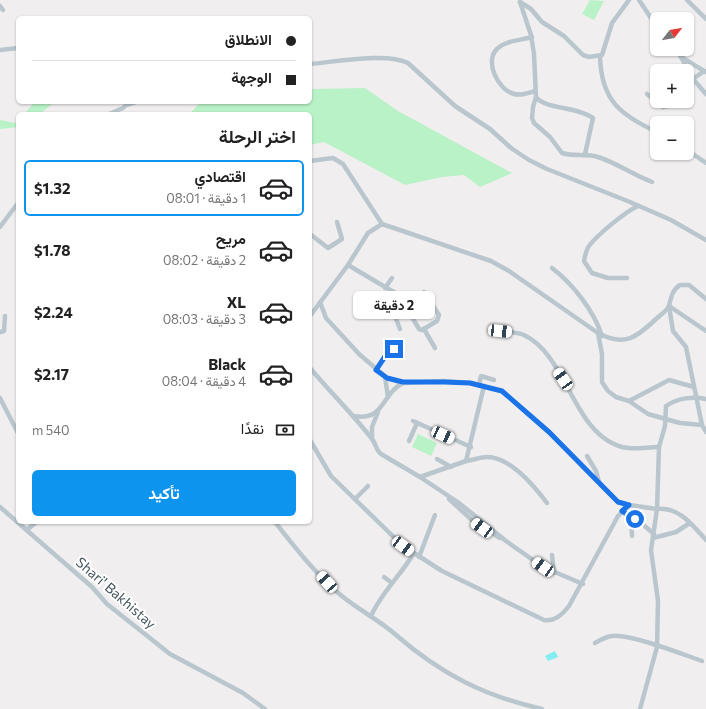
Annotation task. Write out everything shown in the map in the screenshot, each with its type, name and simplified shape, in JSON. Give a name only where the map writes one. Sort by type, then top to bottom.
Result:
[{"type":"street","points":[[629,0],[612,23],[600,56],[602,77],[614,103],[633,121],[650,129]]},
{"type":"street","points":[[639,0],[650,16]]},
{"type":"street","points":[[687,0],[706,19]]},
{"type":"street","points":[[519,1],[531,9],[542,22],[564,36],[580,53],[588,57],[600,56]]},
{"type":"street","points":[[519,1],[532,37],[536,97],[532,114],[534,123],[550,137],[562,153],[578,155],[585,154],[611,161],[639,177],[652,182]]},
{"type":"street","points":[[532,37],[500,46],[494,52],[492,60],[495,76],[505,89],[518,95],[535,91]]},
{"type":"street","points":[[0,50],[16,48]]},
{"type":"street","points":[[681,57],[705,71]]},
{"type":"street","points":[[681,57],[685,64]]},
{"type":"street","points":[[312,64],[386,58],[402,60],[408,63],[455,106],[490,129],[511,148],[529,160],[546,169],[671,220],[706,240]]},
{"type":"street","points":[[694,76],[705,71]]},
{"type":"street","points":[[694,79],[706,94]]},
{"type":"street","points":[[536,97],[544,103],[571,108],[588,114],[593,118],[585,154]]},
{"type":"street","points":[[113,112],[127,104]]},
{"type":"street","points":[[694,155],[706,163]]},
{"type":"street","points":[[312,161],[333,158],[343,164],[382,224],[491,261],[509,271],[600,334],[613,340],[628,340],[647,328],[669,306]]},
{"type":"street","points":[[0,227],[16,206]]},
{"type":"street","points":[[627,278],[608,278],[592,273],[584,261],[592,242],[624,214],[638,206]]},
{"type":"street","points":[[312,236],[328,248],[342,239],[337,222]]},
{"type":"street","points":[[312,313],[348,265],[368,233],[382,224]]},
{"type":"street","points":[[348,265],[401,299],[419,329],[424,329],[437,321],[439,315],[424,292]]},
{"type":"street","points":[[552,268],[570,285],[584,303],[599,327],[602,354],[602,382],[608,391],[616,397],[630,401],[648,414],[680,423],[702,425]]},
{"type":"street","points":[[385,288],[392,278]]},
{"type":"street","points":[[706,299],[689,285],[683,284],[675,290],[670,297],[669,306],[673,331],[686,347],[702,425],[706,432]]},
{"type":"street","points":[[418,305],[429,298]]},
{"type":"street","points":[[385,316],[401,299]]},
{"type":"street","points":[[400,329],[393,311],[401,299]]},
{"type":"street","points":[[320,302],[326,318],[376,370],[385,377],[403,382],[444,382],[482,386],[502,391],[549,432],[618,502],[657,509],[664,508],[679,513],[706,540]]},
{"type":"street","points":[[669,306],[706,331]]},
{"type":"street","points":[[0,332],[4,331],[5,316]]},
{"type":"street","points":[[424,329],[435,348]]},
{"type":"street","points":[[500,331],[516,332],[535,343],[563,379],[584,416],[608,441],[618,446],[630,448],[659,447]]},
{"type":"street","points":[[376,370],[388,352],[403,345]]},
{"type":"street","points":[[312,370],[372,439],[381,454],[420,476],[477,517],[506,541],[554,573],[583,584]]},
{"type":"street","points":[[466,461],[471,447],[482,386],[481,376],[494,380]]},
{"type":"street","points":[[385,377],[388,397]]},
{"type":"street","points":[[630,401],[636,396],[647,393],[669,380],[694,387]]},
{"type":"street","points":[[372,439],[372,427],[378,412],[396,386],[403,382]]},
{"type":"street","points":[[640,709],[657,646],[658,601],[652,550],[657,509],[659,447],[665,426],[666,409],[669,404],[683,399],[696,397],[706,399]]},
{"type":"street","points":[[0,398],[16,429]]},
{"type":"street","points":[[353,416],[367,416],[378,412]]},
{"type":"street","points":[[410,441],[415,422],[471,447]]},
{"type":"street","points":[[312,443],[331,476],[403,546],[442,571],[530,614],[548,620],[558,617],[565,612],[583,584],[622,511],[629,505]]},
{"type":"street","points":[[420,476],[466,461],[489,456],[508,464],[533,483],[547,503]]},
{"type":"street","points":[[587,456],[596,471],[599,482]]},
{"type":"street","points":[[437,459],[451,467]]},
{"type":"street","points":[[355,499],[368,486]]},
{"type":"street","name":"Shari' Bakhistay","points":[[0,507],[16,521]]},
{"type":"street","points":[[622,511],[631,518],[640,522],[653,536]]},
{"type":"street","points":[[419,557],[435,515]]},
{"type":"street","points":[[631,518],[632,536]]},
{"type":"street","points":[[653,536],[676,532],[690,523]]},
{"type":"street","name":"Shari' Bakhistay","points":[[20,524],[92,587],[108,604],[170,654],[244,693],[265,709]]},
{"type":"street","points":[[27,530],[34,524]]},
{"type":"street","points":[[277,524],[327,582],[352,604],[371,616],[419,654],[473,688],[521,704],[542,709]]},
{"type":"street","points":[[371,616],[375,607],[392,583],[406,567],[414,553]]},
{"type":"street","points":[[552,555],[554,573]]},
{"type":"street","points":[[384,577],[392,583]]},
{"type":"street","points":[[595,643],[606,638],[617,636],[657,646],[702,661]]},
{"type":"green space","points":[[590,0],[604,1],[594,20],[582,14]]},
{"type":"green space","points":[[365,88],[398,111],[512,173],[480,187],[464,175],[442,177],[405,185],[324,142],[312,145],[312,112],[191,112],[199,104],[312,104],[312,89]]},
{"type":"green space","points":[[33,104],[52,104],[42,112],[26,112]]},
{"type":"green space","points":[[0,120],[16,122],[16,127],[0,129]]},
{"type":"green space","points":[[418,434],[437,443],[431,456],[412,447]]},
{"type":"water","points":[[555,651],[558,657],[548,661],[545,656]]},
{"type":"route","points":[[394,349],[388,352],[376,370],[381,375],[403,382],[470,383],[502,391],[549,432],[618,502],[629,505],[622,511],[631,518],[635,519]]}]
